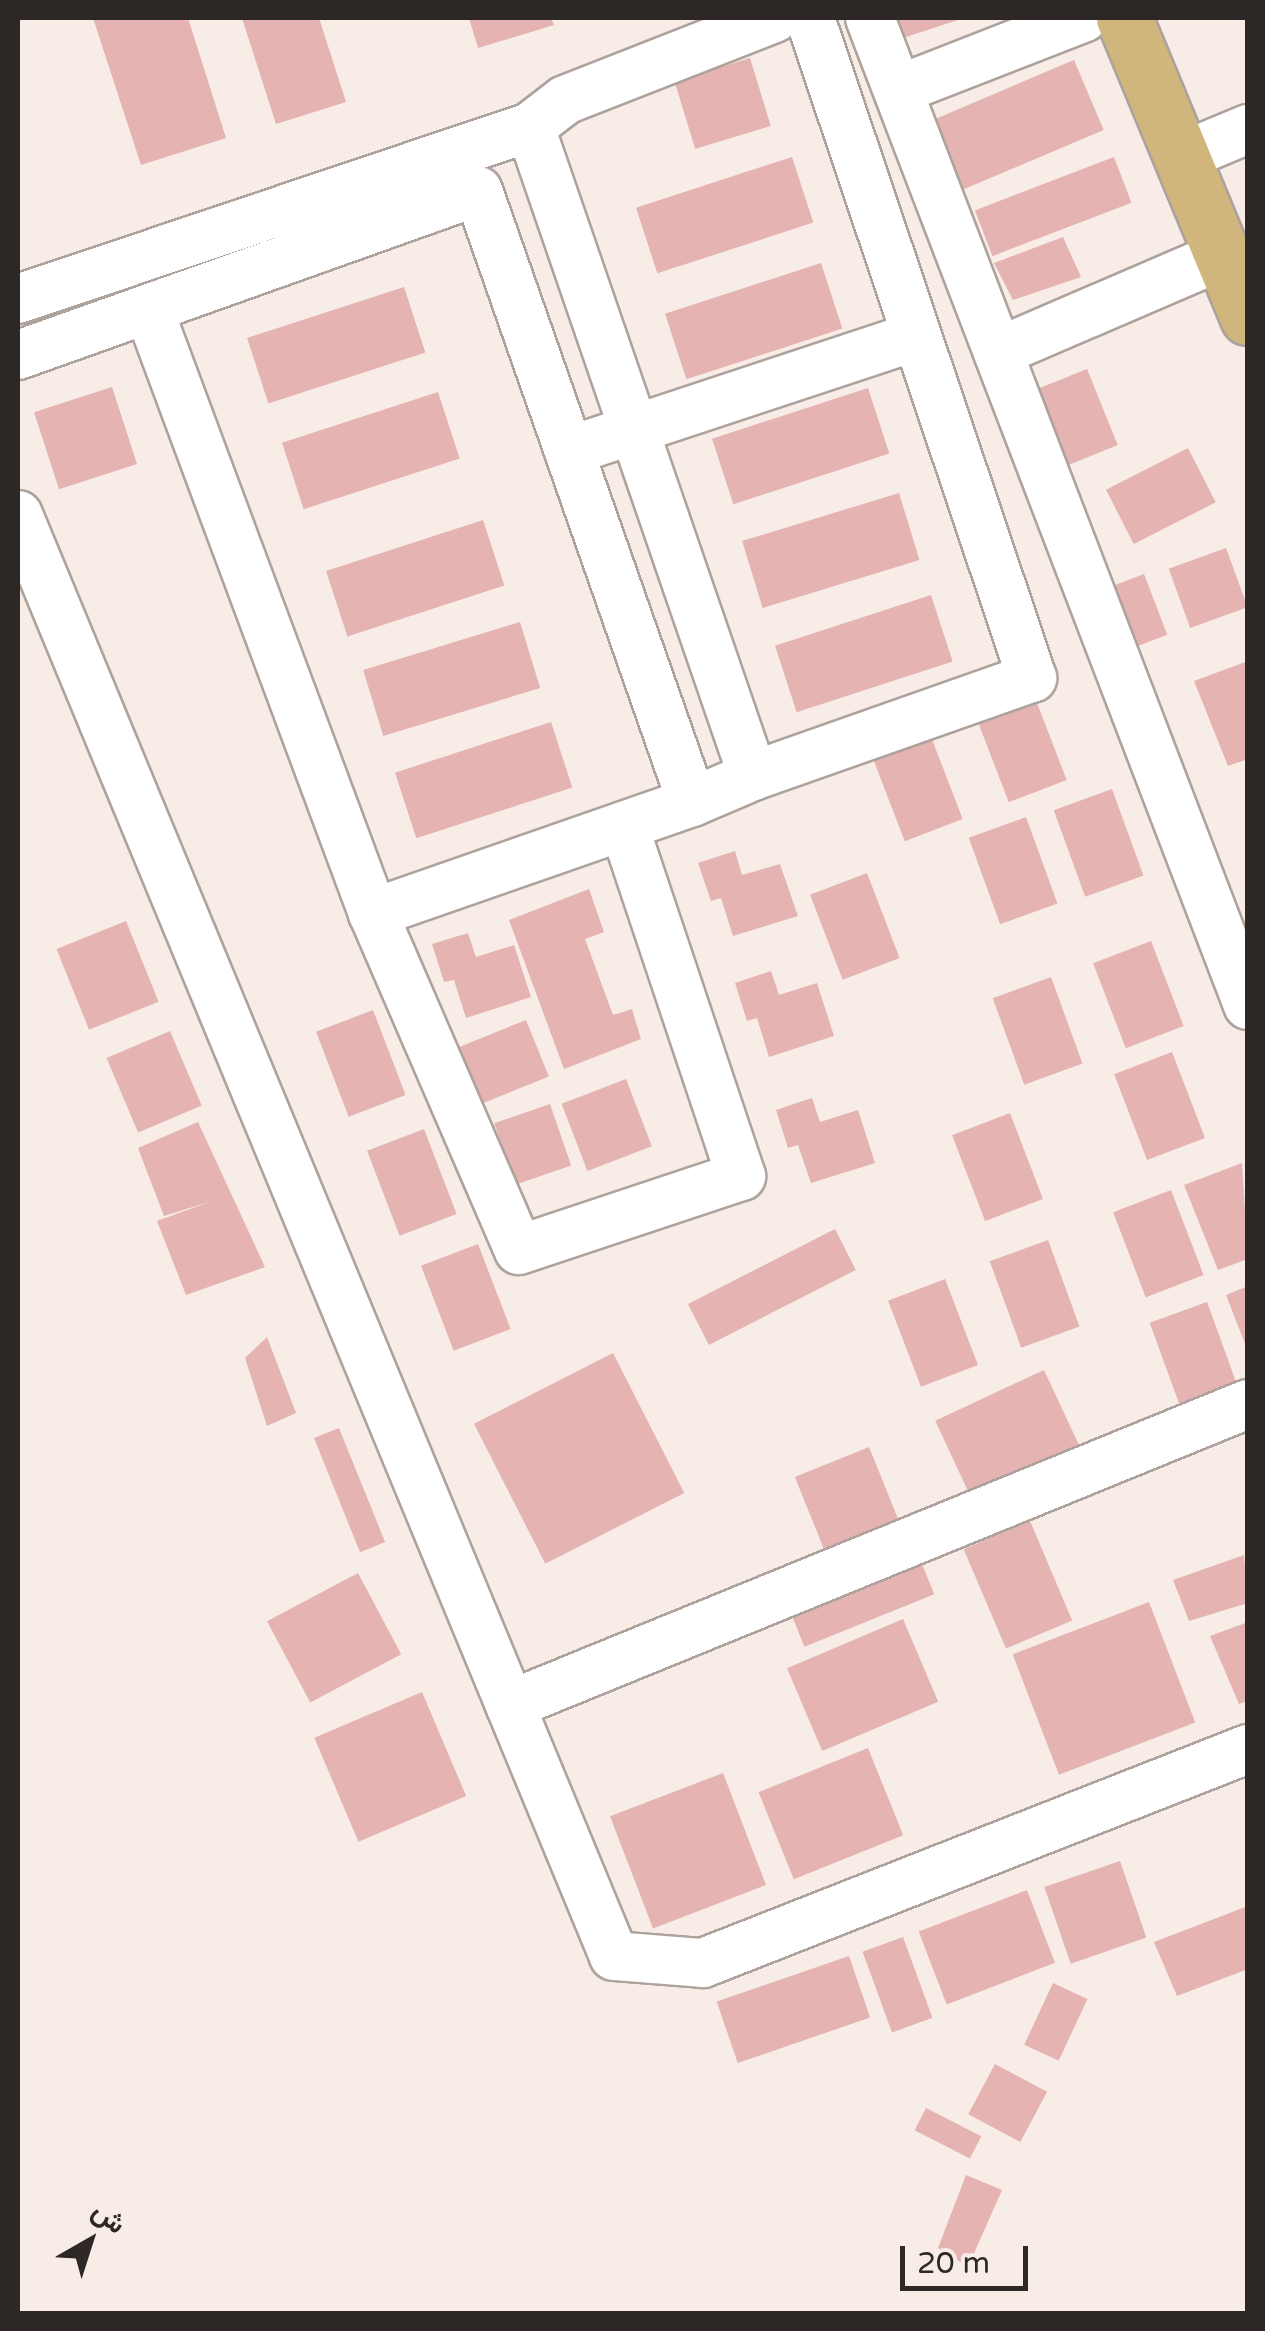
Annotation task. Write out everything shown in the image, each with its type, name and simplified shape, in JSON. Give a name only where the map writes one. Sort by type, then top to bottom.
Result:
[{"type":"main road","points":[[1124,18],[1248,316]]},
{"type":"street","points":[[18,355],[478,192],[538,149],[566,100],[774,18]]},
{"type":"street","points":[[373,913],[1032,678],[914,337],[810,18]]},
{"type":"street","points":[[870,18],[1248,1005]]},
{"type":"street","points":[[898,90],[1083,18]]},
{"type":"street","points":[[1181,157],[1248,128]]},
{"type":"street","points":[[18,299],[538,149]]},
{"type":"street","points":[[538,149],[754,776]]},
{"type":"street","points":[[478,192],[692,802]]},
{"type":"street","points":[[998,352],[1221,256]]},
{"type":"street","points":[[148,308],[373,913],[519,1250],[741,1176],[624,826]]},
{"type":"street","points":[[570,451],[914,337]]},
{"type":"street","points":[[18,516],[614,1956],[703,1962],[1248,1749]]},
{"type":"street","points":[[510,1705],[1248,1404]]},
{"type":"building","points":[[93,18],[188,18],[226,138],[141,165]]},
{"type":"building","points":[[242,18],[319,18],[346,102],[276,124]]},
{"type":"building","points":[[469,18],[551,18],[554,25],[478,48]]},
{"type":"building","points":[[892,18],[964,18],[900,39]]},
{"type":"building","points":[[750,58],[771,126],[695,149],[674,81]]},
{"type":"building","points":[[1074,60],[1104,130],[964,189],[934,119]]},
{"type":"building","points":[[792,157],[813,223],[657,273],[636,208]]},
{"type":"building","points":[[1114,157],[1132,203],[992,256],[975,210]]},
{"type":"building","points":[[1063,237],[1081,277],[1013,300],[994,263]]},
{"type":"building","points":[[821,263],[842,329],[686,379],[665,314]]},
{"type":"building","points":[[404,287],[425,353],[268,404],[247,338]]},
{"type":"building","points":[[1087,369],[1118,445],[1059,469],[1029,393]]},
{"type":"building","points":[[112,387],[137,464],[59,489],[34,412]]},
{"type":"building","points":[[868,388],[889,454],[733,504],[712,439]]},
{"type":"building","points":[[438,392],[460,459],[304,509],[282,443]]},
{"type":"building","points":[[1188,448],[1216,502],[1134,544],[1106,490]]},
{"type":"building","points":[[899,493],[919,560],[763,608],[742,541]]},
{"type":"building","points":[[483,520],[504,586],[347,637],[326,571]]},
{"type":"building","points":[[1226,548],[1248,607],[1190,628],[1169,569]]},
{"type":"building","points":[[1144,574],[1167,635],[1128,650],[1105,589]]},
{"type":"building","points":[[931,595],[953,662],[797,712],[775,646]]},
{"type":"building","points":[[520,622],[540,688],[383,736],[363,670]]},
{"type":"building","points":[[1248,661],[1248,759],[1228,766],[1194,681]]},
{"type":"building","points":[[1034,695],[1067,780],[1009,802],[976,717]]},
{"type":"building","points":[[551,722],[572,788],[416,838],[395,773]]},
{"type":"building","points":[[930,734],[963,819],[905,841],[872,756]]},
{"type":"building","points":[[1112,789],[1143,875],[1085,897],[1054,810]]},
{"type":"building","points":[[1026,817],[1057,903],[1000,924],[969,838]]},
{"type":"building","points":[[735,851],[742,875],[780,864],[798,916],[733,936],[721,898],[711,901],[698,863]]},
{"type":"building","points":[[867,873],[900,958],[843,980],[810,895]]},
{"type":"building","points":[[589,889],[604,932],[585,939],[613,1015],[632,1009],[641,1039],[564,1069],[509,920]]},
{"type":"building","points":[[126,921],[159,1002],[89,1030],[56,949]]},
{"type":"building","points":[[468,933],[476,957],[514,945],[531,997],[466,1018],[454,980],[444,982],[432,944]]},
{"type":"building","points":[[1151,941],[1184,1026],[1126,1048],[1093,963]]},
{"type":"building","points":[[771,971],[779,995],[817,983],[834,1036],[769,1057],[757,1018],[747,1021],[735,983]]},
{"type":"building","points":[[1051,977],[1082,1063],[1024,1085],[993,998]]},
{"type":"building","points":[[373,1010],[406,1095],[349,1117],[316,1032]]},
{"type":"building","points":[[526,1020],[549,1077],[482,1104],[459,1047]]},
{"type":"building","points":[[170,1031],[202,1106],[138,1133],[106,1058]]},
{"type":"building","points":[[1172,1052],[1205,1138],[1147,1160],[1114,1074]]},
{"type":"building","points":[[626,1079],[652,1146],[587,1171],[562,1104]]},
{"type":"building","points":[[812,1098],[820,1122],[858,1110],[875,1163],[811,1183],[798,1145],[788,1148],[776,1110]]},
{"type":"building","points":[[550,1104],[571,1165],[515,1185],[494,1123]]},
{"type":"building","points":[[1010,1113],[1043,1199],[985,1221],[952,1135]]},
{"type":"building","points":[[198,1122],[265,1267],[186,1295],[157,1221],[212,1201],[164,1216],[138,1148]]},
{"type":"building","points":[[424,1129],[457,1214],[400,1236],[367,1151]]},
{"type":"building","points":[[1242,1163],[1248,1259],[1218,1270],[1184,1185]]},
{"type":"building","points":[[1171,1190],[1204,1275],[1146,1297],[1113,1212]]},
{"type":"building","points":[[835,1229],[856,1270],[709,1345],[688,1304]]},
{"type":"building","points":[[1048,1240],[1079,1326],[1021,1348],[990,1261]]},
{"type":"building","points":[[478,1244],[511,1329],[454,1351],[421,1266]]},
{"type":"building","points":[[945,1279],[978,1365],[921,1387],[888,1301]]},
{"type":"building","points":[[1248,1286],[1248,1349],[1247,1349],[1226,1295]]},
{"type":"building","points":[[1207,1302],[1238,1388],[1181,1409],[1150,1323]]},
{"type":"building","points":[[267,1337],[296,1413],[267,1426],[245,1358]]},
{"type":"building","points":[[613,1353],[684,1493],[545,1564],[474,1424]]},
{"type":"building","points":[[1044,1370],[1082,1451],[973,1501],[935,1421]]},
{"type":"building","points":[[339,1428],[385,1542],[360,1552],[314,1438]]},
{"type":"building","points":[[869,1447],[899,1522],[825,1552],[795,1477]]},
{"type":"building","points":[[1030,1521],[1072,1620],[1006,1649],[964,1549]]},
{"type":"building","points":[[1244,1555],[1248,1603],[1189,1621],[1173,1580]]},
{"type":"building","points":[[920,1559],[934,1594],[804,1647],[790,1611]]},
{"type":"building","points":[[358,1573],[401,1654],[310,1703],[267,1621]]},
{"type":"building","points":[[1149,1602],[1195,1722],[1059,1775],[1013,1654]]},
{"type":"building","points":[[903,1619],[938,1702],[822,1751],[787,1668]]},
{"type":"building","points":[[1248,1622],[1248,1701],[1239,1704],[1210,1636]]},
{"type":"building","points":[[422,1692],[466,1796],[358,1842],[314,1738]]},
{"type":"building","points":[[868,1748],[903,1835],[794,1879],[759,1792]]},
{"type":"building","points":[[723,1773],[766,1885],[653,1928],[610,1816]]},
{"type":"building","points":[[1120,1861],[1146,1938],[1071,1964],[1044,1887]]},
{"type":"building","points":[[1027,1890],[1055,1963],[947,2004],[919,1932]]},
{"type":"building","points":[[1248,1906],[1248,1969],[1177,1996],[1154,1942]]},
{"type":"building","points":[[903,1937],[932,2018],[892,2033],[863,1952]]},
{"type":"building","points":[[849,1956],[870,2017],[738,2063],[717,2002]]},
{"type":"building","points":[[1053,1983],[1087,1999],[1059,2061],[1024,2045]]},
{"type":"building","points":[[995,2064],[1047,2092],[1020,2142],[968,2114]]},
{"type":"building","points":[[926,2108],[981,2136],[970,2158],[915,2130]]},
{"type":"building","points":[[966,2175],[1002,2190],[968,2267],[938,2248]]}]
